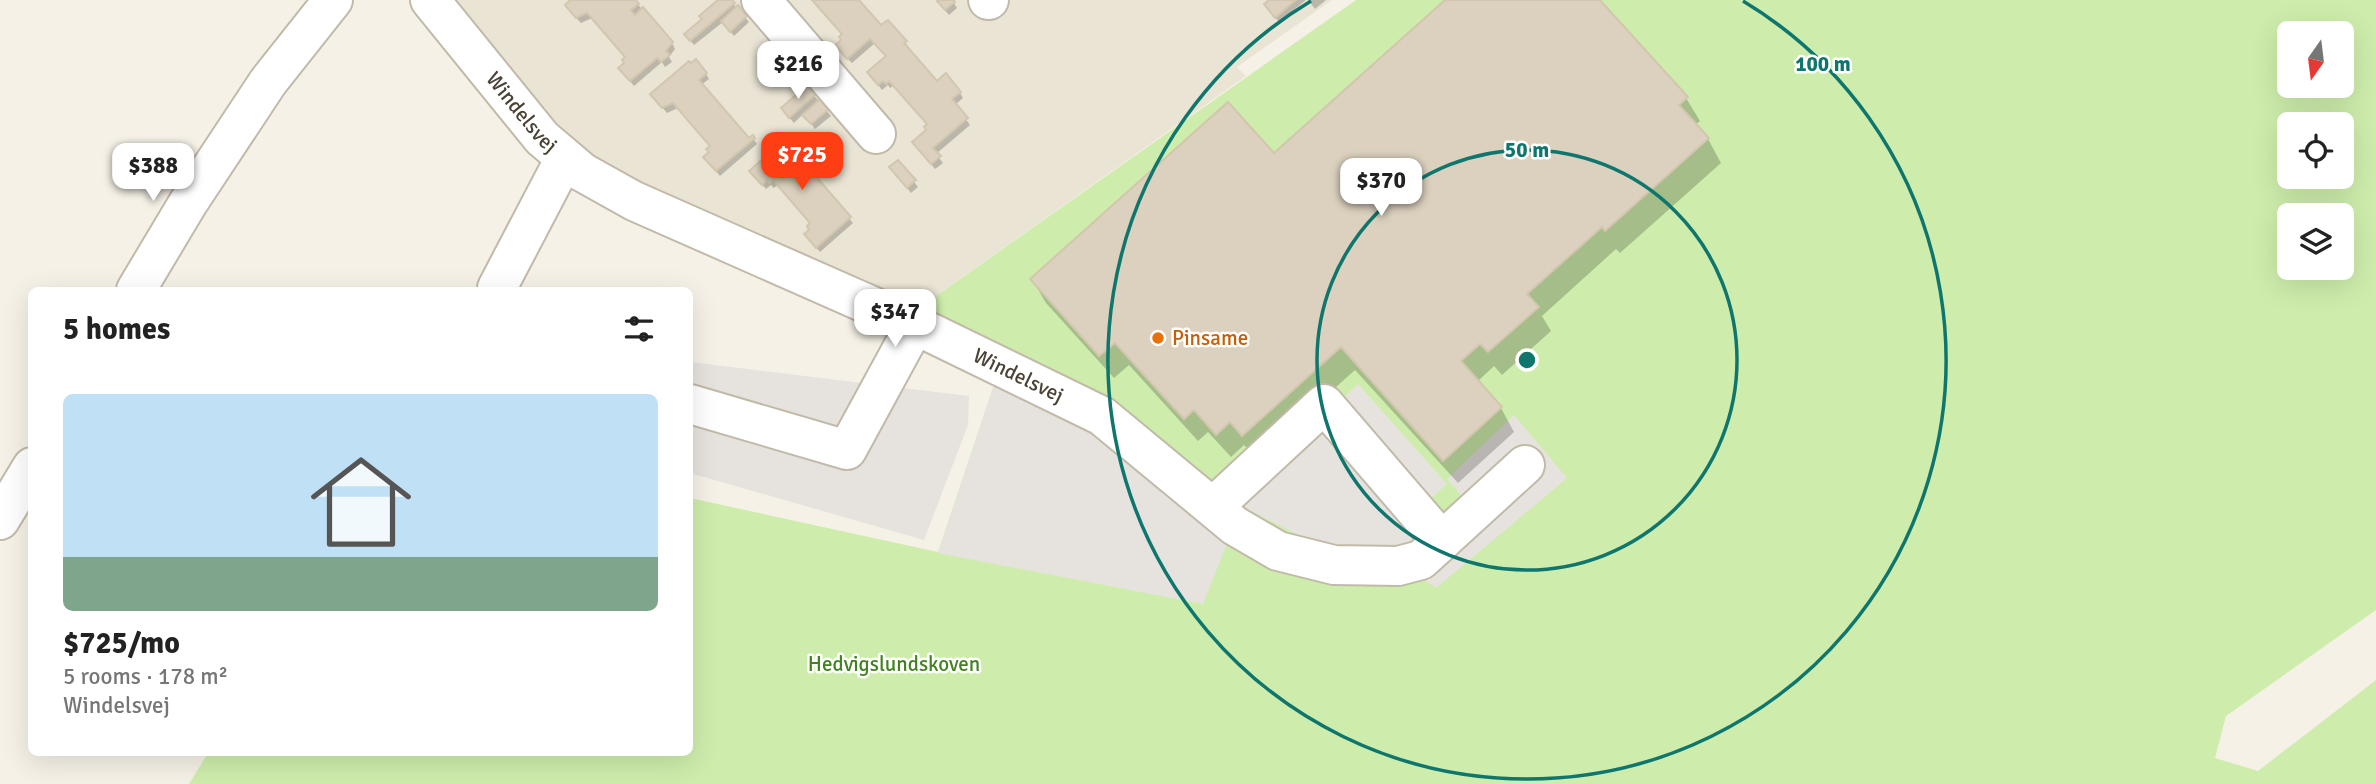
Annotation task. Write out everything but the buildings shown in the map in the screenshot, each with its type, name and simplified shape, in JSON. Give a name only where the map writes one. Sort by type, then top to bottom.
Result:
[{"type":"street","points":[[138,287],[188,203],[268,82],[333,0]]},
{"type":"street","name":"Windelsvej","points":[[430,0],[542,138],[582,172],[634,201],[915,326],[1102,416],[1236,526],[1278,551],[1334,565],[1398,566],[1432,551]]},
{"type":"street","points":[[761,0],[876,134]]},
{"type":"street","points":[[498,287],[565,158]]},
{"type":"street","points":[[693,405],[847,450],[915,326]]},
{"type":"street","points":[[1213,508],[1324,404],[1432,551],[1525,465]]},
{"type":"street","points":[[0,520],[28,474]]},
{"type":"shaded area","points":[[430,0],[1332,0],[1237,67],[1246,76],[892,327],[567,186]]},
{"type":"shaded area","points":[[693,362],[969,396],[968,425],[924,540],[693,474]]},
{"type":"shaded area","points":[[997,376],[1108,430],[1230,536],[1203,604],[938,553]]},
{"type":"shaded area","points":[[1358,384],[1447,484],[1430,499],[1442,513],[1462,496],[1447,479],[1514,415],[1567,478],[1436,588],[1387,554],[1323,548],[1234,502]]},
{"type":"green space","name":"Hedvigslundskoven","points":[[1356,0],[2376,0],[2376,610],[2226,716],[2215,758],[2258,771],[2376,680],[2376,784],[189,784],[206,756],[693,756],[693,499],[938,552],[997,376],[892,327]]},
{"type":"place","name":"Pinsame","points":[[1158,338]]}]
